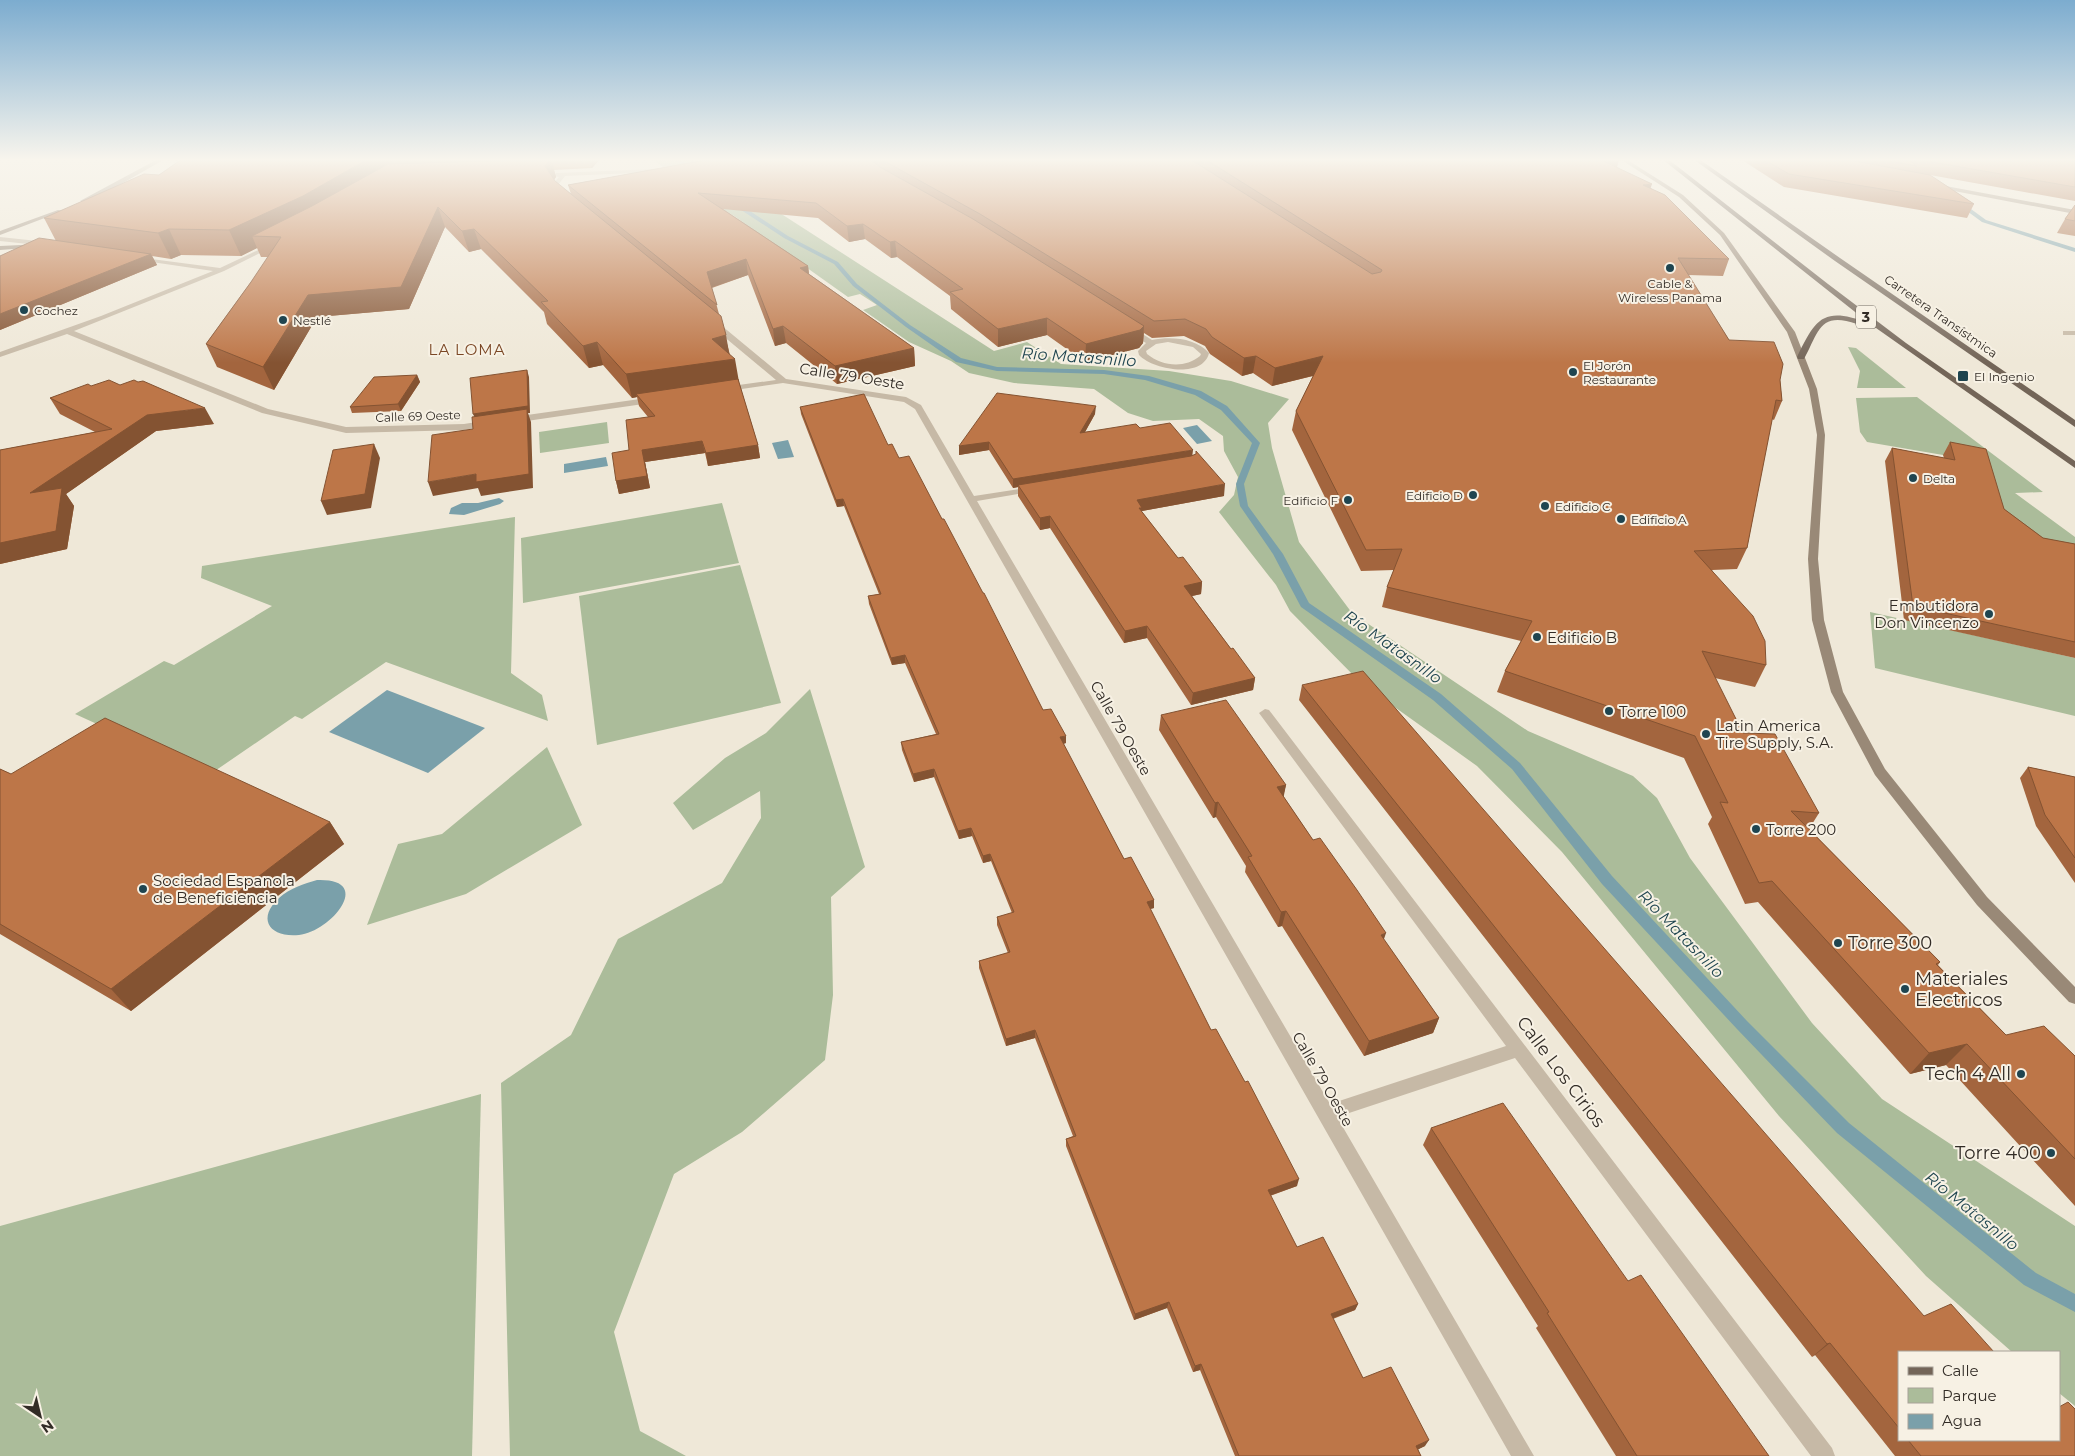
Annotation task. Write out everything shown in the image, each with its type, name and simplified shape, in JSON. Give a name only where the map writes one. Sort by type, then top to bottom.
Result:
[{"type":"main road","points":[[0,233],[18,227]]},
{"type":"main road","points":[[33,227],[33,232],[38,239],[52,245]]},
{"type":"main road","points":[[1715,227],[1722,234],[1791,332],[1813,389],[1821,435],[1813,559],[1818,620],[1837,692],[1880,772],[1982,901],[2075,997]]},
{"type":"main road","name":"3","points":[[1750,227],[1824,286],[1886,332],[2075,465]]},
{"type":"main road","name":"Carretera Transístmica","points":[[1791,227],[2075,424]]},
{"type":"main road","points":[[0,248],[52,245]]},
{"type":"main road","points":[[1801,357],[1817,325],[1829,318],[1847,319],[1886,332]]},
{"type":"street","points":[[0,239],[52,245]]},
{"type":"street","points":[[0,355],[136,307],[222,270],[282,240]]},
{"type":"street","points":[[126,256],[222,270]]},
{"type":"street","name":"Calle 79 Oeste","points":[[700,312],[783,381],[906,400],[918,407],[1324,1114],[1523,1456]]},
{"type":"street","points":[[1126,327],[1151,343],[1168,340],[1188,342],[1202,348],[1205,353],[1201,361],[1184,366],[1164,365],[1147,359],[1143,355],[1142,351],[1151,343]]},
{"type":"street","name":"Calle 69 Oeste","points":[[69,332],[264,411],[346,430],[464,427],[667,398]]},
{"type":"street","points":[[2066,333],[2075,333]]},
{"type":"street","points":[[715,391],[783,381]]},
{"type":"street","points":[[971,499],[1047,486]]},
{"type":"street","name":"Calle Los Cirios","points":[[1265,712],[1824,1456]]},
{"type":"street","points":[[1324,1114],[1519,1050]]},
{"type":"green space","points":[[749,227],[802,227],[994,351],[1027,342],[1061,364],[1169,371],[1231,381],[1289,399],[1268,423],[1272,448],[1299,542],[1352,613],[1528,731],[1633,776],[1657,798],[1690,858],[1812,1023],[1882,1099],[2075,1226],[2075,1406],[2060,1394],[2060,1351],[2011,1351],[1926,1276],[1779,1116],[1562,852],[1477,766],[1361,683],[1290,611],[1276,585],[1219,512],[1234,495],[1238,477],[1224,451],[1223,436],[1199,419],[1153,421],[1128,413],[1094,389],[1014,383],[969,373],[951,361],[909,342],[863,310],[877,305],[860,294],[848,297]]},
{"type":"green space","points":[[1848,347],[1856,348],[1906,388],[1857,388],[1860,371]]},
{"type":"green space","points":[[1917,397],[2043,492],[2015,493],[2075,537],[2075,557],[2057,554],[1990,501],[1978,461],[1867,442],[1860,432],[1856,398]]},
{"type":"green space","points":[[607,422],[609,443],[540,453],[539,432]]},
{"type":"green space","points":[[722,503],[739,563],[523,603],[521,538]]},
{"type":"green space","points":[[515,517],[511,673],[542,695],[548,721],[386,662],[302,719],[295,716],[209,775],[75,714],[164,661],[174,665],[272,606],[201,578],[202,566]]},
{"type":"green space","points":[[740,565],[781,703],[597,745],[579,596]]},
{"type":"green space","points":[[1870,612],[2075,658],[2075,716],[1875,668]]},
{"type":"green space","points":[[810,689],[865,867],[831,897],[833,995],[825,1060],[742,1132],[674,1174],[614,1332],[640,1431],[686,1456],[510,1456],[501,1083],[571,1035],[618,939],[722,883],[761,818],[760,791],[693,830],[673,803],[725,758],[766,733]]},
{"type":"green space","points":[[547,747],[582,825],[466,894],[367,925],[398,844],[442,834]]},
{"type":"green space","points":[[481,1094],[472,1456],[0,1456],[0,1226]]},
{"type":"water","points":[[1197,425],[1212,441],[1197,444],[1183,428]]},
{"type":"water","points":[[788,440],[794,457],[778,459],[772,443]]},
{"type":"water","points":[[606,457],[608,466],[564,473],[564,464]]},
{"type":"water","points":[[499,498],[504,501],[500,504],[464,515],[449,514],[451,508],[462,503],[478,503]]},
{"type":"water","points":[[387,690],[485,728],[428,773],[329,732]]},
{"type":"water","points":[[317,880],[334,882],[343,887],[345,895],[342,905],[334,915],[312,931],[299,935],[289,935],[274,930],[268,920],[268,913],[272,906],[288,892]]},
{"type":"building","points":[[112,227],[236,227],[229,230],[169,229],[158,233]]},
{"type":"building","points":[[270,227],[429,227],[401,287],[308,295],[263,367],[206,344],[281,237],[252,236]]},
{"type":"building","points":[[458,227],[611,227],[721,316],[726,335],[712,339],[735,359],[626,374],[597,342],[583,346],[541,302],[548,301],[474,229],[462,231]]},
{"type":"building","points":[[620,227],[749,227],[808,266],[800,268],[914,348],[835,366],[783,326],[773,329],[746,259],[707,272],[717,305]]},
{"type":"building","points":[[867,227],[986,227],[1144,326],[1140,330],[1086,344],[1047,318],[998,329],[950,292],[963,289],[895,241],[890,242]]},
{"type":"building","points":[[1001,227],[1298,227],[1372,274],[1382,270],[1313,227],[1697,227],[1729,259],[1678,258],[1729,340],[1774,342],[1783,364],[1780,380],[1782,401],[1776,400],[1747,548],[1694,551],[1753,616],[1765,641],[1766,665],[1702,651],[1743,733],[1775,734],[1819,813],[1791,811],[1940,962],[1936,964],[2006,1035],[2044,1026],[2075,1056],[2075,1159],[1967,1044],[1929,1053],[1772,881],[1759,883],[1720,802],[1728,803],[1695,736],[1505,671],[1532,621],[1387,587],[1402,549],[1366,550],[1296,411],[1323,356],[1275,368],[1256,356],[1244,358],[1212,337],[1206,329],[1185,319],[1154,321]]},
{"type":"building","points":[[39,238],[151,254],[0,314],[0,256]]},
{"type":"building","points":[[527,370],[528,406],[473,414],[470,378]]},
{"type":"building","points":[[417,375],[398,404],[350,407],[374,377]]},
{"type":"building","points":[[738,379],[758,445],[706,453],[702,441],[642,450],[647,476],[616,481],[612,453],[629,450],[626,420],[655,416],[636,394]]},
{"type":"building","points":[[109,380],[120,385],[134,380],[138,382],[143,381],[205,408],[147,415],[30,493],[62,488],[56,531],[0,543],[0,450],[112,429],[50,398],[88,384],[91,386]]},
{"type":"building","points":[[997,393],[1096,406],[1080,433],[1136,424],[1140,428],[1170,423],[1193,450],[1013,479],[989,442],[959,446]]},
{"type":"building","points":[[864,394],[888,445],[892,444],[899,458],[909,456],[984,593],[1043,710],[1051,709],[1066,736],[1060,737],[1124,859],[1131,857],[1154,900],[1147,902],[1211,1030],[1216,1029],[1245,1082],[1248,1081],[1299,1179],[1268,1190],[1297,1247],[1323,1237],[1358,1304],[1331,1314],[1363,1378],[1391,1367],[1429,1440],[1416,1446],[1421,1456],[1239,1456],[1201,1364],[1195,1366],[1169,1302],[1135,1314],[1066,1139],[1076,1136],[1035,1030],[1006,1039],[979,961],[1010,952],[997,917],[1014,912],[990,854],[983,856],[971,828],[958,831],[934,769],[913,774],[901,742],[939,734],[905,655],[891,658],[868,596],[881,594],[843,499],[836,500],[800,407]]},
{"type":"building","points":[[527,409],[529,474],[476,482],[476,474],[428,482],[432,435],[473,429],[472,417]]},
{"type":"building","points":[[1950,442],[1986,449],[2004,509],[2043,538],[2075,544],[2075,642],[1913,606],[1892,448],[1955,460]]},
{"type":"building","points":[[374,444],[365,494],[321,501],[333,450]]},
{"type":"building","points":[[1196,451],[1225,484],[1137,500],[1142,508],[1139,508],[1178,558],[1183,557],[1202,582],[1184,586],[1255,678],[1193,693],[1147,626],[1125,631],[1050,516],[1040,518],[1018,485],[1191,456],[1196,454]]},
{"type":"building","points":[[1363,671],[1924,1316],[1951,1304],[1993,1351],[1898,1351],[1898,1427],[1830,1343],[1827,1344],[1302,685]]},
{"type":"building","points":[[1226,700],[1286,785],[1277,787],[1313,840],[1320,838],[1357,890],[1386,933],[1381,935],[1439,1018],[1369,1041],[1286,911],[1281,912],[1248,857],[1252,856],[1218,802],[1215,803],[1161,715]]},
{"type":"building","name":"Sociedad Espanola de Beneficiencia","points":[[105,718],[330,822],[111,989],[0,924],[0,769],[11,774]]},
{"type":"building","points":[[2028,767],[2075,777],[2075,858],[2045,815]]},
{"type":"building","points":[[1503,1103],[1628,1281],[1641,1275],[1769,1456],[1637,1456],[1547,1313],[1549,1312],[1431,1128]]},
{"type":"building","points":[[2068,1402],[2075,1409],[2075,1456],[1921,1456],[1909,1441],[2060,1441],[2060,1406]]},
{"type":"waterway","name":"Río Matasnillo","points":[[771,227],[836,263],[855,285],[908,326],[959,360],[997,369],[1104,372],[1146,378],[1198,393],[1224,408],[1256,443],[1240,484],[1244,506],[1278,554],[1305,605],[1437,697],[1516,766],[1607,880],[1742,1025],[1843,1128],[2030,1279],[2075,1303]]},
{"type":"waterway","points":[[2003,227],[2075,250]]},
{"type":"place","name":"Cable & Wireless Panama","points":[[1670,268]]},
{"type":"place","name":"Cochez","points":[[24,310]]},
{"type":"place","name":"Nestlé","points":[[283,320]]},
{"type":"place","name":"El Jorón Restaurante","points":[[1573,372]]},
{"type":"place","name":"El Ingenio","points":[[1963,376]]},
{"type":"place","name":"Delta","points":[[1913,478]]},
{"type":"place","name":"Edificio D","points":[[1473,495]]},
{"type":"place","name":"Edificio F","points":[[1348,500]]},
{"type":"place","name":"Edificio C","points":[[1545,506]]},
{"type":"place","name":"Edificio A","points":[[1621,519]]},
{"type":"place","name":"Embutidora Don Vincenzo","points":[[1989,614]]},
{"type":"place","name":"Edificio B","points":[[1537,637]]},
{"type":"place","name":"Torre 100","points":[[1609,711]]},
{"type":"place","name":"Latin America Tire Supply, S.A.","points":[[1706,734]]},
{"type":"place","name":"Torre 200","points":[[1756,829]]},
{"type":"place","name":"Sociedad Espanola de Beneficiencia","points":[[143,889]]},
{"type":"place","name":"Torre 300","points":[[1838,943]]},
{"type":"place","name":"Materiales Electricos","points":[[1905,989]]},
{"type":"place","name":"Tech 4 All","points":[[2021,1074]]},
{"type":"place","name":"Torre 400","points":[[2051,1153]]},
{"type":"district","name":"LA LOMA","points":[[467,349]]}]
